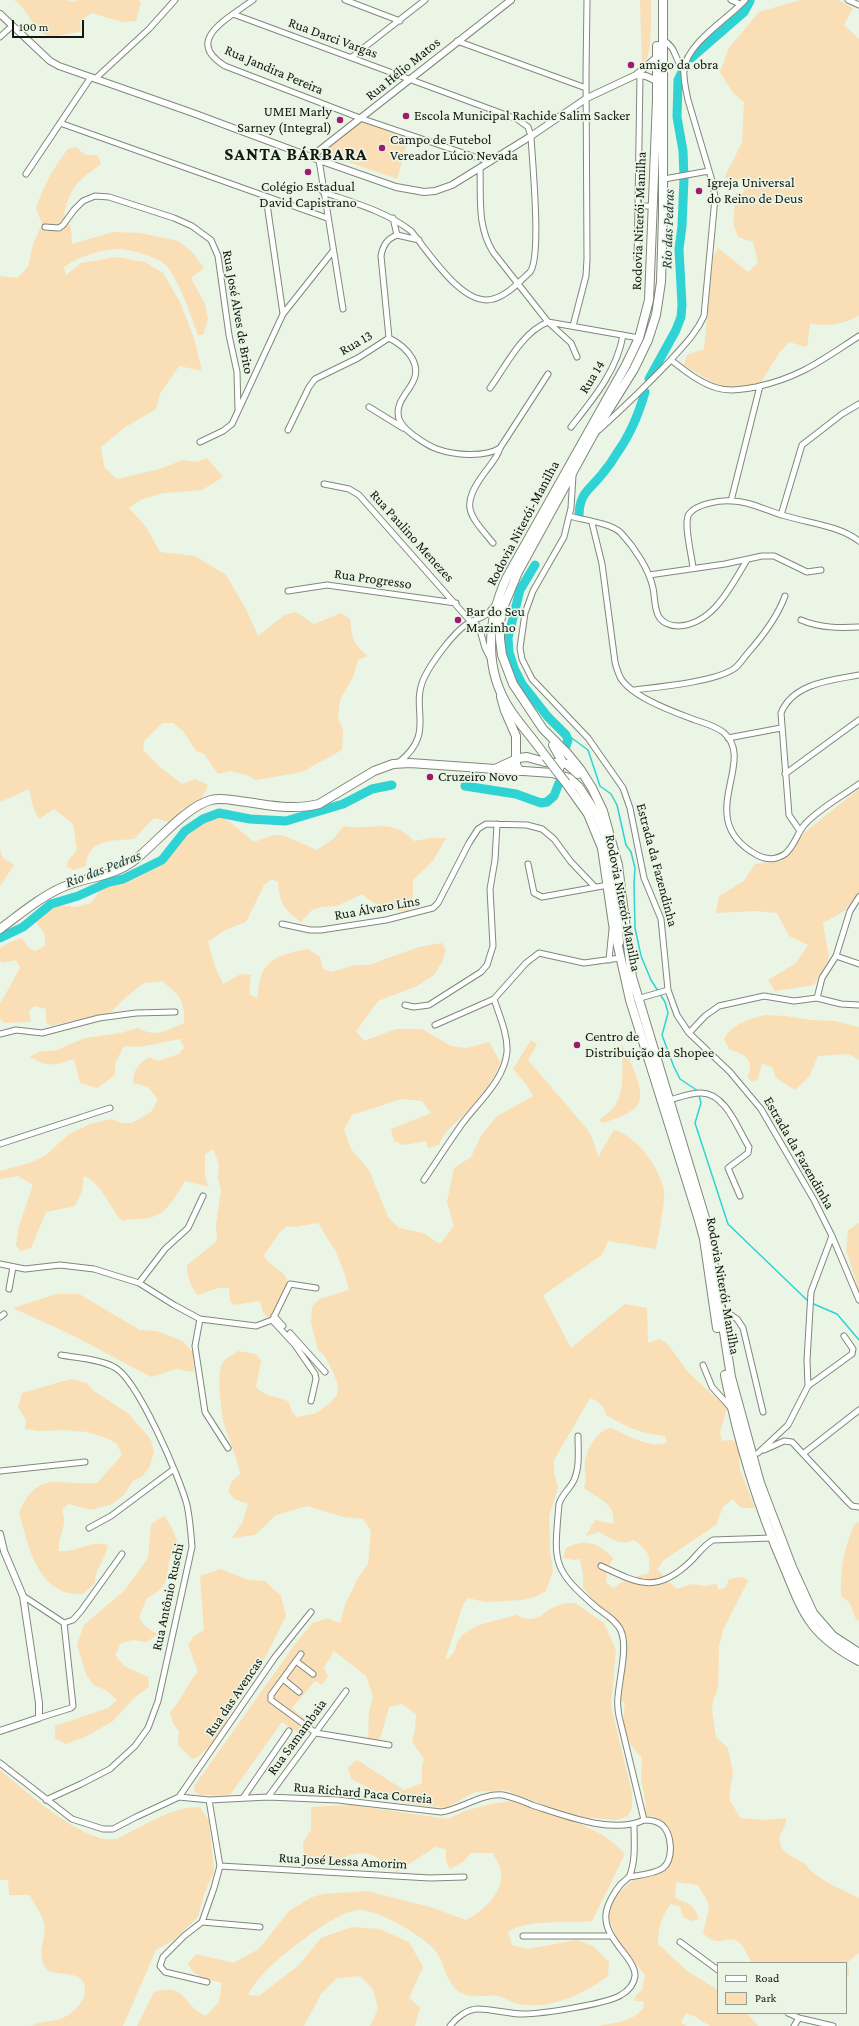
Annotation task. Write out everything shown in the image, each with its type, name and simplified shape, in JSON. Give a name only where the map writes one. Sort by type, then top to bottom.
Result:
[{"type":"main road","name":"Rodovia Niterói-Manilha","points":[[657,0],[658,57],[649,300],[639,338],[626,365],[507,577],[494,606],[491,631],[492,661],[498,686],[511,710],[580,802],[594,828],[602,848],[613,924],[620,958],[637,1025],[671,1128],[704,1239],[721,1349],[733,1410],[746,1461],[772,1538],[795,1594],[812,1624],[823,1636],[859,1661]]},
{"type":"main road","name":"Rodovia Niterói-Manilha","points":[[663,0],[662,39],[664,179],[661,282],[652,327],[634,369],[594,435],[518,572],[503,608],[500,622],[502,655],[508,673],[518,693],[543,729],[567,753],[580,769],[592,788],[603,811],[618,865],[628,955],[637,999],[670,1100],[708,1228],[731,1377],[755,1454],[770,1512],[806,1600],[824,1627],[833,1636],[859,1653]]},
{"type":"main road","points":[[498,686],[505,711],[516,736],[516,768],[520,771]]},
{"type":"main road","points":[[543,729],[560,754],[561,763],[558,769],[552,773]]},
{"type":"main road","points":[[495,769],[505,761],[516,747]]},
{"type":"main road","points":[[495,769],[516,760],[527,758],[545,762],[561,763],[573,768],[603,811]]},
{"type":"main road","points":[[0,930],[61,887],[74,882],[116,872],[125,867],[156,843],[192,809],[200,804],[217,799],[272,806],[308,807],[319,804],[374,771],[396,764],[410,762],[552,773],[569,778],[579,787],[596,813],[610,850],[616,899],[620,958]]},
{"type":"street","points":[[26,174],[60,123],[93,78],[149,29],[175,0]]},
{"type":"street","points":[[233,14],[253,0]]},
{"type":"street","points":[[345,0],[400,21]]},
{"type":"street","points":[[352,57],[425,0]]},
{"type":"street","name":"Rua Hélio Matos","points":[[311,157],[511,0]]},
{"type":"street","points":[[573,326],[587,270],[587,0]]},
{"type":"street","points":[[731,0],[740,4]]},
{"type":"street","points":[[594,435],[639,394],[671,360],[698,328],[704,316],[715,198],[709,171],[688,100],[684,71],[688,58],[695,47],[745,0]]},
{"type":"street","points":[[848,0],[859,5]]},
{"type":"street","points":[[0,14],[50,61],[93,78],[396,187],[424,192],[446,188],[531,136],[587,98],[638,75],[658,57]]},
{"type":"street","name":"Rua Jandira Pereira","points":[[233,14],[213,30],[208,47],[211,55],[225,66],[360,118],[490,162]]},
{"type":"street","name":"Rua Darci Vargas","points":[[233,14],[517,119],[528,127],[531,136]]},
{"type":"street","points":[[0,37],[12,26]]},
{"type":"street","points":[[662,39],[674,48],[677,62],[684,71]]},
{"type":"street","points":[[457,41],[586,88]]},
{"type":"street","points":[[638,75],[657,81]]},
{"type":"street","points":[[638,75],[638,259]]},
{"type":"street","points":[[60,123],[327,218]]},
{"type":"street","points":[[323,192],[384,213],[393,218],[411,231],[459,288],[475,299],[492,300],[503,295],[518,284],[532,270],[536,247],[531,136]]},
{"type":"street","points":[[319,160],[327,218],[343,309]]},
{"type":"street","points":[[480,168],[482,228],[485,240],[548,322],[571,343],[577,357]]},
{"type":"street","points":[[664,179],[709,171]]},
{"type":"street","name":"Rua José Alves de Brito","points":[[45,227],[59,228],[83,201],[95,196],[109,197],[174,218],[192,226],[211,240],[218,256],[229,335],[238,372],[238,410]]},
{"type":"street","points":[[266,197],[283,314]]},
{"type":"street","points":[[638,206],[653,206]]},
{"type":"street","points":[[393,218],[397,235],[419,240]]},
{"type":"street","name":"Rua 13","points":[[288,430],[309,387],[315,379],[358,358],[389,338],[382,256],[386,243],[390,238],[397,235]]},
{"type":"street","points":[[200,442],[223,431],[232,424],[283,314],[333,251]]},
{"type":"street","points":[[490,388],[524,340],[537,328],[548,322],[639,338]]},
{"type":"street","name":"Rua 14","points":[[571,427],[608,377],[620,352],[623,335]]},
{"type":"street","points":[[671,360],[691,375],[718,388],[744,389],[794,376],[859,336]]},
{"type":"street","points":[[389,338],[402,344],[416,366],[416,374],[413,383],[398,408],[399,419],[404,428]]},
{"type":"street","points":[[493,543],[476,522],[470,512],[469,504],[477,484],[493,463],[500,448],[548,374]]},
{"type":"street","points":[[731,501],[760,386]]},
{"type":"street","points":[[781,515],[802,445],[834,420],[859,404]]},
{"type":"street","points":[[369,407],[436,449],[449,452],[485,453],[500,448]]},
{"type":"street","name":"Estrada da Fazendinha","points":[[573,474],[569,516],[564,537],[533,591],[525,613],[520,648],[522,659],[532,679],[588,738],[623,788],[630,808],[644,878],[661,919],[666,991],[677,1015],[689,1034],[730,1072],[761,1109],[814,1200],[832,1236],[859,1300]]},
{"type":"street","name":"Rua Paulino Menezes","points":[[324,484],[349,489],[359,495],[394,536],[456,603],[471,622],[474,623],[480,630],[485,648],[492,661]]},
{"type":"street","points":[[693,568],[687,527],[690,513],[703,506],[731,501],[755,506],[842,532],[859,541]]},
{"type":"street","points":[[569,516],[592,523],[610,526],[621,533],[649,575],[653,588],[656,611],[660,618],[669,624],[693,624],[704,618],[726,594],[747,560]]},
{"type":"street","points":[[592,523],[602,564],[615,662],[620,677],[633,690],[668,708],[715,728],[728,738],[733,746],[734,757],[726,808],[727,819],[732,833],[740,844],[759,856],[767,859],[776,858],[785,854],[791,848],[800,831],[811,819],[859,784]]},
{"type":"street","points":[[649,575],[747,560],[768,555],[784,561],[801,571],[807,572],[821,570]]},
{"type":"street","name":"Rua Progresso","points":[[288,591],[327,584],[456,603]]},
{"type":"street","points":[[633,690],[684,683],[712,677],[735,668],[760,640],[778,613],[785,596]]},
{"type":"street","points":[[396,764],[414,746],[420,732],[420,690],[423,678],[444,648],[464,627],[471,622],[485,617],[494,606]]},
{"type":"street","points":[[801,620],[810,624],[829,628],[859,627]]},
{"type":"street","points":[[800,831],[789,815],[780,720],[784,706],[798,693],[815,684],[859,675]]},
{"type":"street","points":[[785,774],[859,720]]},
{"type":"street","points":[[728,738],[781,728]]},
{"type":"street","points":[[409,752],[410,762]]},
{"type":"street","name":"Rua Álvaro Lins","points":[[282,924],[305,929],[321,930],[386,920],[433,908],[438,903],[461,857],[478,829],[486,824],[527,825],[547,832],[594,886]]},
{"type":"street","points":[[404,1005],[414,1008],[429,1005],[481,972],[488,965],[493,946],[490,889],[497,824]]},
{"type":"street","points":[[528,864],[534,893],[539,896],[546,897],[594,886],[608,885]]},
{"type":"street","points":[[817,998],[822,978],[836,956],[850,911],[859,897]]},
{"type":"street","points":[[609,960],[613,924]]},
{"type":"street","points":[[435,1025],[494,999],[526,963],[539,953],[584,963],[620,958]]},
{"type":"street","points":[[836,956],[859,964]]},
{"type":"street","points":[[637,999],[666,991]]},
{"type":"street","points":[[689,1034],[705,1016],[719,1006],[768,995],[794,1001],[817,998],[841,1004],[859,1005]]},
{"type":"street","points":[[424,1180],[469,1115],[497,1080],[504,1066],[507,1052],[506,1038],[494,999]]},
{"type":"street","points":[[0,1034],[16,1030],[42,1033],[99,1018],[136,1013],[175,1012]]},
{"type":"street","points":[[670,1100],[698,1093],[711,1096],[726,1109],[749,1147],[748,1153],[728,1168],[740,1196]]},
{"type":"street","points":[[0,1144],[110,1108]]},
{"type":"street","points":[[139,1283],[166,1249],[188,1228],[203,1196]]},
{"type":"street","points":[[808,1386],[807,1360],[810,1292],[832,1236]]},
{"type":"street","points":[[0,1264],[25,1269],[60,1265],[82,1266],[115,1274],[139,1283],[200,1319],[256,1326],[273,1318],[290,1284],[316,1288]]},
{"type":"street","points":[[9,1289],[13,1267]]},
{"type":"street","points":[[720,1307],[737,1319],[743,1328],[764,1412]]},
{"type":"street","points":[[273,1318],[325,1372]]},
{"type":"street","points":[[273,1318],[293,1342],[315,1374],[316,1379],[311,1401]]},
{"type":"street","points":[[200,1319],[195,1346],[205,1412],[228,1448]]},
{"type":"street","points":[[755,1454],[788,1425],[808,1386],[852,1354],[853,1349],[844,1336]]},
{"type":"street","name":"Rua Antônio Ruschi","points":[[46,1800],[110,1769],[135,1746],[148,1728],[158,1701],[192,1547],[190,1517],[174,1469],[133,1386],[124,1373],[115,1367],[100,1362],[61,1355]]},
{"type":"street","points":[[704,1365],[712,1387],[733,1410]]},
{"type":"street","points":[[804,1453],[859,1410]]},
{"type":"street","points":[[452,2024],[469,2011],[477,2009],[522,2014],[537,2013],[606,2001],[620,1996],[632,1984],[635,1976],[633,1968],[611,1936],[606,1911],[620,1886],[629,1877],[662,1868],[668,1863],[670,1855],[666,1831],[655,1821],[644,1820],[619,1716],[618,1699],[623,1636],[616,1623],[575,1589],[564,1576],[558,1565],[556,1553],[559,1504],[561,1497],[576,1476],[578,1436]]},
{"type":"street","points":[[755,1454],[787,1441],[792,1442],[804,1453],[852,1506],[859,1507]]},
{"type":"street","points":[[0,1471],[85,1462]]},
{"type":"street","points":[[89,1528],[111,1516],[174,1469]]},
{"type":"street","points":[[0,1534],[4,1551],[23,1596],[39,1703],[39,1718]]},
{"type":"street","points":[[601,1566],[637,1582],[652,1584],[660,1582],[684,1567],[713,1540],[772,1538]]},
{"type":"street","points":[[64,1623],[73,1620],[81,1611],[122,1554]]},
{"type":"street","points":[[23,1596],[64,1623]]},
{"type":"street","name":"Rua das Avencas","points":[[179,1797],[275,1657],[311,1612]]},
{"type":"street","points":[[0,1731],[73,1706],[64,1623]]},
{"type":"street","points":[[301,1654],[271,1695],[271,1700],[316,1733],[389,1746]]},
{"type":"street","points":[[296,1661],[313,1674]]},
{"type":"street","points":[[283,1679],[299,1692]]},
{"type":"street","name":"Rua Samambaia","points":[[268,1797],[346,1691]]},
{"type":"street","points":[[243,1798],[289,1732]]},
{"type":"street","name":"Rua Richard Paca Correia","points":[[0,1763],[46,1800],[72,1818],[103,1830],[113,1829],[136,1816],[179,1797],[209,1800],[268,1797],[338,1800],[441,1812],[453,1810],[488,1796],[502,1795],[570,1818],[614,1825],[634,1824],[644,1820]]},
{"type":"street","points":[[207,1982],[165,1972],[160,1966],[163,1957],[184,1936],[202,1922],[220,1866],[209,1800]]},
{"type":"street","points":[[629,1877],[634,1854],[634,1824]]},
{"type":"street","name":"Rua José Lessa Amorim","points":[[220,1866],[430,1878],[464,1877]]},
{"type":"street","points":[[202,1922],[260,1927]]},
{"type":"street","points":[[523,1936],[611,1936]]},
{"type":"street","points":[[680,1942],[717,1969]]},
{"type":"street","points":[[790,2014],[799,2018],[833,2026]]},
{"type":"street","points":[[794,2026],[799,2018]]},
{"type":"green space","points":[[14,0],[66,0],[73,2],[78,0],[139,0],[141,3],[136,21],[122,22],[92,13],[80,21],[81,32],[50,36],[39,31],[24,10]]},
{"type":"green space","points":[[640,0],[651,0],[650,46],[646,62],[642,66]]},
{"type":"green space","points":[[800,0],[838,0],[853,8],[844,25],[859,39],[859,315],[842,323],[823,325],[810,324],[807,347],[789,342],[779,353],[760,384],[722,388],[684,365],[687,355],[704,349],[713,258],[718,248],[748,272],[758,263],[753,242],[738,237],[733,224],[736,193],[743,193],[746,181],[724,178],[742,143],[744,102],[733,93],[720,72],[729,48],[759,12]]},
{"type":"green space","points":[[361,121],[409,137],[397,179],[320,152]]},
{"type":"green space","points":[[76,147],[85,155],[98,155],[101,164],[76,184],[67,203],[64,213],[71,228],[72,244],[113,232],[140,233],[178,241],[193,253],[204,268],[191,278],[205,304],[208,319],[203,335],[198,335],[176,280],[166,265],[162,262],[135,252],[116,249],[89,255],[64,267],[66,275],[81,263],[116,257],[145,262],[163,273],[180,302],[194,338],[202,371],[179,366],[160,394],[156,409],[124,428],[101,447],[104,467],[117,479],[160,469],[183,460],[197,462],[207,458],[223,477],[202,490],[163,493],[140,500],[129,508],[146,527],[160,552],[195,556],[226,575],[246,609],[258,636],[284,615],[296,612],[314,624],[341,613],[350,619],[354,640],[359,648],[368,656],[358,660],[353,677],[340,700],[338,719],[343,729],[342,750],[302,772],[256,780],[247,775],[230,771],[218,774],[204,754],[196,751],[183,731],[173,723],[162,723],[144,741],[143,750],[160,767],[182,784],[195,779],[208,785],[202,798],[181,810],[177,817],[169,822],[154,818],[134,839],[110,841],[96,846],[91,850],[86,866],[74,870],[67,867],[68,861],[77,850],[73,824],[54,809],[39,819],[33,807],[29,789],[0,802],[0,276],[17,278],[28,267],[33,244],[42,224],[36,208],[42,192],[68,149]]},
{"type":"green space","points":[[859,789],[859,893],[844,911],[823,923],[829,958],[814,985],[775,991],[768,980],[796,963],[808,945],[789,936],[777,913],[756,911],[716,913],[719,896],[744,881],[755,864],[781,861],[805,832]]},
{"type":"green space","points":[[219,813],[254,842],[273,835],[282,835],[317,850],[333,839],[344,826],[390,827],[398,829],[414,841],[431,838],[446,838],[433,861],[413,880],[413,897],[408,912],[378,905],[362,894],[337,906],[322,907],[312,910],[301,922],[284,905],[280,896],[278,882],[272,879],[264,885],[246,922],[225,930],[208,942],[214,964],[223,984],[241,974],[251,975],[249,994],[257,998],[260,979],[265,968],[273,960],[290,953],[308,949],[320,957],[323,969],[331,972],[355,965],[369,965],[419,947],[442,943],[446,951],[442,962],[433,976],[417,986],[378,1001],[356,1031],[364,1041],[396,1029],[422,1029],[451,1046],[467,1048],[489,1042],[500,1062],[495,1075],[483,1094],[468,1111],[447,1130],[439,1145],[428,1148],[426,1141],[404,1145],[394,1141],[391,1129],[431,1113],[422,1101],[401,1099],[352,1115],[344,1130],[351,1149],[369,1170],[388,1217],[399,1228],[423,1233],[440,1244],[454,1226],[447,1202],[454,1168],[471,1157],[481,1136],[496,1117],[533,1096],[526,1084],[513,1069],[531,1040],[537,1044],[528,1060],[587,1129],[593,1140],[598,1157],[614,1130],[631,1139],[639,1146],[652,1162],[657,1171],[664,1190],[664,1201],[656,1249],[608,1241],[602,1255],[543,1295],[571,1348],[625,1304],[647,1308],[648,1343],[659,1339],[667,1343],[688,1372],[727,1408],[720,1432],[722,1441],[731,1440],[738,1443],[740,1470],[755,1508],[741,1508],[733,1499],[723,1507],[716,1525],[664,1560],[657,1570],[677,1589],[692,1584],[706,1586],[716,1584],[719,1590],[726,1587],[729,1579],[742,1577],[748,1581],[723,1630],[719,1647],[718,1688],[713,1701],[712,1710],[716,1737],[728,1748],[733,1773],[729,1798],[740,1818],[766,1820],[786,1818],[786,1823],[779,1838],[781,1847],[786,1853],[805,1864],[812,1872],[828,1883],[859,1898],[859,1953],[848,1962],[849,1975],[847,1976],[847,1962],[751,1962],[742,1945],[736,1940],[731,1939],[714,1941],[703,1933],[709,1908],[708,1902],[698,1885],[676,1882],[675,1898],[693,1907],[699,1919],[692,1921],[683,1917],[680,1907],[671,1904],[661,1923],[658,1944],[687,1971],[717,1989],[717,2014],[748,2014],[758,2026],[710,2026],[696,2017],[686,2013],[681,2022],[686,2026],[599,2026],[629,2019],[644,2007],[643,2001],[634,2001],[636,1995],[642,1990],[645,1975],[619,1943],[607,1913],[617,1894],[632,1881],[659,1873],[671,1863],[674,1845],[669,1827],[652,1816],[645,1817],[646,1805],[641,1779],[642,1758],[636,1752],[628,1739],[624,1726],[625,1703],[619,1701],[627,1643],[625,1633],[617,1621],[601,1609],[583,1588],[583,1575],[580,1559],[574,1560],[563,1558],[566,1548],[579,1543],[591,1544],[602,1549],[613,1558],[607,1571],[606,1582],[613,1588],[626,1580],[649,1573],[648,1554],[643,1547],[634,1540],[629,1542],[620,1542],[599,1532],[586,1536],[595,1520],[613,1524],[613,1517],[612,1511],[605,1502],[584,1488],[586,1481],[585,1460],[588,1450],[594,1440],[606,1429],[611,1428],[639,1441],[647,1443],[662,1444],[667,1442],[665,1436],[649,1434],[634,1429],[606,1415],[602,1406],[593,1399],[590,1398],[554,1460],[554,1473],[558,1487],[549,1516],[550,1551],[553,1571],[546,1591],[535,1597],[522,1600],[485,1602],[468,1598],[463,1605],[445,1660],[454,1652],[460,1638],[471,1629],[486,1623],[516,1615],[530,1619],[535,1618],[563,1604],[575,1603],[604,1623],[616,1650],[611,1706],[632,1793],[632,1808],[628,1816],[616,1820],[572,1816],[505,1790],[475,1792],[446,1808],[411,1804],[392,1800],[351,1779],[348,1767],[357,1760],[404,1790],[422,1783],[422,1766],[424,1759],[412,1742],[415,1730],[416,1714],[402,1704],[389,1707],[380,1739],[368,1740],[369,1712],[373,1697],[366,1676],[334,1651],[324,1668],[328,1677],[322,1685],[315,1681],[292,1708],[312,1725],[304,1737],[282,1722],[230,1795],[199,1795],[194,1791],[195,1785],[298,1640],[313,1623],[328,1618],[340,1623],[345,1605],[358,1578],[368,1564],[371,1531],[363,1519],[343,1517],[307,1506],[276,1515],[255,1535],[232,1538],[243,1521],[248,1504],[234,1499],[228,1491],[232,1481],[240,1474],[224,1424],[219,1383],[221,1367],[224,1361],[238,1351],[256,1354],[261,1361],[256,1387],[268,1395],[289,1402],[292,1412],[296,1417],[314,1414],[329,1404],[337,1395],[338,1385],[325,1356],[318,1350],[311,1323],[312,1306],[320,1299],[349,1290],[336,1252],[318,1223],[296,1227],[287,1226],[280,1232],[264,1255],[270,1263],[285,1276],[287,1281],[285,1292],[274,1313],[268,1319],[263,1312],[260,1301],[234,1305],[230,1301],[229,1288],[218,1288],[198,1295],[190,1282],[187,1265],[217,1241],[216,1225],[221,1190],[218,1178],[219,1164],[213,1149],[205,1154],[205,1177],[209,1187],[185,1181],[175,1197],[163,1211],[158,1215],[148,1218],[122,1221],[95,1183],[84,1176],[82,1191],[75,1206],[46,1212],[31,1248],[20,1251],[16,1245],[19,1226],[33,1185],[18,1176],[0,1179],[0,1171],[30,1163],[46,1155],[69,1134],[90,1124],[112,1119],[121,1123],[132,1123],[151,1112],[158,1100],[148,1087],[133,1083],[136,1070],[139,1065],[149,1057],[158,1061],[179,1054],[184,1048],[180,1039],[139,1047],[124,1046],[115,1063],[115,1075],[97,1088],[80,1083],[74,1059],[61,1063],[47,1064],[30,1057],[38,1052],[57,1050],[85,1038],[121,1033],[137,1028],[150,1033],[166,1031],[184,1023],[184,1009],[177,995],[162,981],[144,983],[126,997],[111,1012],[50,1026],[46,1022],[46,1009],[34,1006],[29,1011],[31,1022],[4,1023],[0,1019],[0,1004],[20,968],[16,960],[3,963],[0,961],[0,948],[12,941],[22,938],[28,947],[35,951],[45,946],[45,934],[35,921],[46,911],[60,905],[75,907],[91,903],[101,889],[135,877],[157,867],[185,831],[203,819]]},
{"type":"green space","points":[[0,850],[3,858],[14,865],[0,886]]},
{"type":"green space","points":[[764,1015],[835,1021],[859,1027],[859,1060],[849,1054],[818,1056],[809,1077],[795,1090],[776,1078],[772,1067],[762,1063],[758,1079],[753,1082],[748,1078],[750,1064],[747,1058],[729,1049],[724,1039],[732,1029],[741,1023]]},
{"type":"green space","points":[[622,1044],[639,1085],[639,1101],[636,1107],[625,1115],[602,1123],[599,1120],[613,1108],[620,1095],[623,1068]]},
{"type":"green space","points":[[859,1223],[859,1291],[846,1250],[848,1230]]},
{"type":"green space","points":[[56,1294],[79,1294],[140,1330],[157,1331],[182,1341],[193,1352],[194,1372],[176,1369],[151,1377],[76,1337],[13,1308]]},
{"type":"green space","points":[[71,1379],[87,1383],[94,1391],[129,1414],[151,1440],[154,1452],[150,1466],[142,1477],[133,1481],[124,1495],[112,1504],[91,1510],[69,1504],[62,1509],[64,1522],[59,1551],[72,1550],[95,1544],[108,1545],[107,1551],[95,1578],[95,1583],[83,1594],[68,1593],[57,1588],[48,1581],[40,1571],[29,1548],[19,1513],[26,1499],[34,1490],[42,1485],[51,1482],[97,1483],[122,1455],[117,1444],[109,1439],[87,1432],[64,1430],[39,1431],[25,1429],[26,1420],[18,1407],[22,1393]]},
{"type":"green space","points":[[164,1516],[171,1526],[177,1540],[169,1562],[166,1581],[160,1590],[147,1598],[139,1617],[142,1623],[158,1634],[147,1642],[133,1640],[121,1643],[115,1655],[124,1666],[148,1677],[149,1687],[134,1698],[113,1721],[85,1737],[66,1744],[55,1738],[55,1726],[108,1708],[117,1700],[106,1690],[93,1685],[86,1674],[77,1645],[84,1625],[125,1590],[148,1558],[151,1524]]},
{"type":"green space","points":[[859,1522],[859,1621],[856,1619],[849,1602],[841,1596],[841,1587],[845,1550],[855,1524]]},
{"type":"green space","points":[[221,1569],[248,1580],[265,1581],[281,1596],[286,1616],[265,1658],[244,1688],[216,1740],[198,1757],[192,1759],[178,1745],[179,1731],[173,1723],[170,1712],[198,1672],[188,1645],[194,1636],[204,1630],[200,1576]]},
{"type":"green space","points":[[0,1770],[55,1814],[88,1834],[103,1839],[116,1839],[165,1815],[182,1809],[200,1807],[209,1821],[214,1872],[204,1894],[198,1917],[175,1939],[156,1950],[123,2026],[31,2026],[38,2023],[60,2019],[69,2015],[83,2000],[85,1991],[84,1983],[80,1978],[74,1975],[48,1970],[44,1965],[41,1954],[45,1928],[40,1912],[30,1895],[9,1895],[8,1880],[0,1880]]},
{"type":"green space","points":[[512,1801],[557,1816],[603,1835],[625,1854],[592,1921],[537,1923],[516,1928],[508,1932],[512,1945],[527,1949],[577,1940],[593,1946],[609,1962],[608,1976],[598,1983],[577,1995],[554,2003],[542,2005],[518,2004],[492,1995],[469,1996],[453,1986],[447,1977],[436,1952],[427,1942],[410,1930],[390,1919],[370,1912],[356,1910],[342,1915],[326,1924],[291,1949],[267,1970],[253,1986],[248,1995],[259,1996],[299,1965],[321,1938],[352,1927],[380,1929],[409,1942],[423,1967],[409,1998],[420,2007],[415,2026],[370,2026],[378,2009],[373,1989],[360,1976],[337,1978],[321,1994],[304,2026],[137,2026],[154,1992],[165,1990],[173,1990],[178,1992],[192,2006],[206,2016],[219,2002],[222,1983],[197,1975],[190,1968],[188,1963],[197,1954],[233,1963],[259,1949],[289,1911],[312,1897],[324,1894],[367,1891],[430,1907],[466,1920],[486,1906],[497,1892],[501,1876],[499,1866],[493,1853],[471,1853],[463,1862],[450,1869],[446,1861],[446,1849],[435,1847],[397,1872],[372,1855],[360,1853],[327,1863],[311,1863],[304,1859],[303,1843],[311,1830],[311,1807],[351,1805],[448,1819],[465,1811],[490,1804]]},
{"type":"waterway","name":"Rio das Pedras","points":[[691,58],[744,12],[750,1]]},
{"type":"waterway","name":"Rio das Pedras","points":[[649,379],[676,330],[681,317],[682,305],[679,249],[682,226],[684,178],[683,151],[677,117],[678,80],[682,72]]},
{"type":"waterway","name":"Rio das Pedras","points":[[579,517],[579,509],[583,497],[609,466],[626,439],[637,416],[645,392]]},
{"type":"waterway","points":[[535,565],[520,590],[508,638],[509,652],[514,668],[522,684],[548,717],[566,735],[568,740],[566,746]]},
{"type":"waterway","points":[[565,733],[588,750],[600,786],[611,794],[617,805],[626,845],[631,852],[635,868],[635,928],[641,956],[651,980],[665,1002],[668,1013],[662,1035],[674,1067],[680,1079],[698,1091],[701,1103],[695,1123],[728,1224],[809,1302],[837,1314],[859,1340]]},
{"type":"waterway","name":"Rio das Pedras","points":[[465,786],[516,794],[541,803],[547,802],[554,796],[559,783]]},
{"type":"waterway","name":"Rio das Pedras","points":[[0,938],[23,927],[51,904],[78,896],[109,882],[123,879],[162,860],[185,831],[203,819],[219,813],[250,819],[286,821],[343,804],[372,789],[392,785]]},
{"type":"place","name":"amigo da obra","points":[[631,65]]},
{"type":"place","name":"Escola Municipal Rachide Salim Sacker","points":[[406,116]]},
{"type":"place","name":"UMEI Marly Sarney (Integral)","points":[[340,120]]},
{"type":"place","name":"Campo de Futebol Vereador Lúcio Nevada","points":[[382,148]]},
{"type":"place","name":"Colégio Estadual David Capistrano","points":[[308,172]]},
{"type":"place","name":"Igreja Universal do Reino de Deus","points":[[699,191]]},
{"type":"place","name":"Bar do Seu Mazinho","points":[[458,620]]},
{"type":"place","name":"Cruzeiro Novo","points":[[430,777]]},
{"type":"place","name":"Centro de Distribuição da Shopee","points":[[577,1045]]},
{"type":"district","name":"SANTA BÁRBARA","points":[[296,154]]}]
